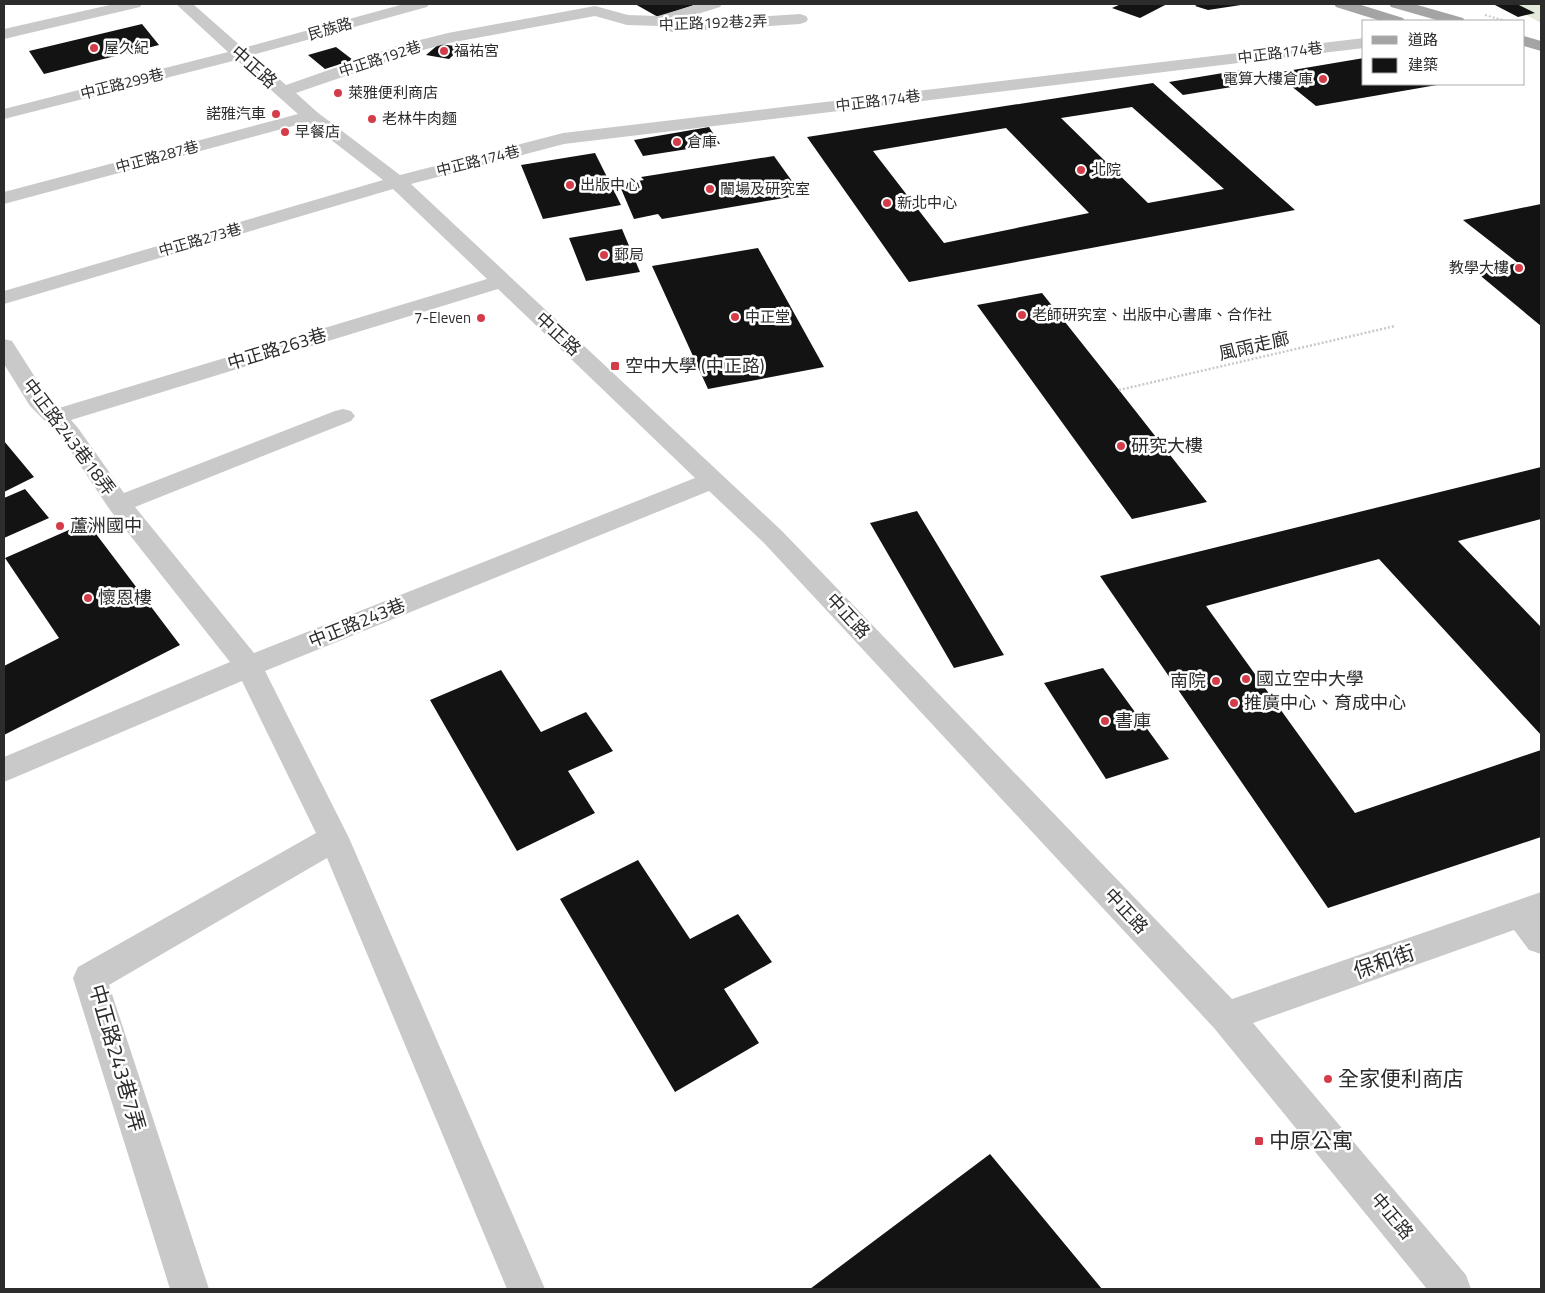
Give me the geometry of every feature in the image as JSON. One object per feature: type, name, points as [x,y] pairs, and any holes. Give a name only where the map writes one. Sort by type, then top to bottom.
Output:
[{"type":"main road","points":[[1342,4],[1394,20]]},
{"type":"main road","points":[[1396,4],[1453,20]]},
{"type":"main road","points":[[1525,41],[1541,46]]},
{"type":"street","points":[[4,34],[134,4]]},
{"type":"street","name":"中正路","points":[[184,4],[282,92],[397,182],[773,537],[1226,1017],[1452,1289]]},
{"type":"street","name":"民族路","points":[[240,54],[421,4]]},
{"type":"street","points":[[572,4],[594,11]]},
{"type":"street","name":"中正路192巷","points":[[282,92],[406,49],[448,38],[594,11],[626,20],[659,21],[714,4]]},
{"type":"street","name":"中正路192巷2弄","points":[[626,20],[662,28],[800,19]]},
{"type":"street","name":"中正路174巷","points":[[397,182],[563,139],[1362,43]]},
{"type":"street","name":"中正路299巷","points":[[4,114],[240,54]]},
{"type":"street","name":"中正路287巷","points":[[4,198],[311,116]]},
{"type":"street","name":"中正路273巷","points":[[4,298],[397,182]]},
{"type":"street","name":"中正路263巷","points":[[53,418],[502,281]]},
{"type":"street","name":"中正路243巷18弄","points":[[4,346],[38,400],[53,418],[70,433],[119,504],[249,666]]},
{"type":"street","points":[[119,504],[343,416]]},
{"type":"street","name":"中正路243巷","points":[[4,770],[249,666],[713,480]]},
{"type":"street","points":[[249,666],[334,838],[526,1289]]},
{"type":"street","name":"中正路243巷7弄","points":[[189,1289],[90,978],[334,838]]},
{"type":"street","points":[[1531,910],[1541,940]]},
{"type":"street","name":"保和街","points":[[1226,1017],[1531,910]]},
{"type":"path","name":"風雨走廊","points":[[1119,390],[1395,326]]},
{"type":"shaded area","points":[[1506,4],[1541,4],[1541,23]]},
{"type":"building","points":[[635,4],[697,4],[658,17]]},
{"type":"building","points":[[1121,4],[1167,4],[1140,18],[1112,8]]},
{"type":"building","points":[[1198,4],[1241,5],[1208,10],[1195,6]]},
{"type":"building","points":[[1493,4],[1517,4],[1535,13],[1518,17]]},
{"type":"building","name":"屋久紀","points":[[142,24],[159,45],[44,74],[29,51]]},
{"type":"building","name":"福祐宮","points":[[439,44],[462,47],[449,59],[426,55]]},
{"type":"building","points":[[336,47],[353,60],[325,69],[308,55]]},
{"type":"building","name":"電算大樓倉庫","points":[[1362,58],[1362,85],[1437,85],[1316,106],[1275,73]]},
{"type":"building","points":[[1241,70],[1256,83],[1183,95],[1169,82]]},
{"type":"building","name":"北院","points":[[1153,83],[1295,210],[909,282],[807,137]],"holes":[[[1132,107],[1224,189],[1148,203],[1061,118]],[[1006,128],[1089,213],[944,243],[873,151]]]},
{"type":"building","name":"倉庫","points":[[709,127],[720,144],[643,156],[634,140]]},
{"type":"building","name":"出版中心","points":[[595,153],[621,205],[543,219],[521,165]]},
{"type":"building","name":"闈場及研究室","points":[[774,156],[802,195],[662,219],[658,214],[634,219],[619,184],[644,180],[641,177]]},
{"type":"building","name":"教學大樓","points":[[1541,204],[1541,326],[1476,272],[1518,263],[1463,220]]},
{"type":"building","name":"郵局","points":[[622,229],[640,272],[586,281],[569,238]]},
{"type":"building","name":"中正堂","points":[[758,248],[824,367],[708,389],[652,266]]},
{"type":"building","name":"研究大樓","points":[[1042,293],[1207,502],[1132,519],[977,305]]},
{"type":"building","points":[[4,441],[34,477],[4,492]]},
{"type":"building","name":"南院","points":[[1541,467],[1541,519],[1458,541],[1541,627],[1541,735],[1379,559],[1206,606],[1355,813],[1541,750],[1541,837],[1328,908],[1100,576]]},
{"type":"building","points":[[25,489],[49,518],[4,538],[4,498]]},
{"type":"building","points":[[917,511],[1004,655],[954,668],[870,523]]},
{"type":"building","name":"懷恩樓","points":[[87,522],[180,645],[4,735],[4,666],[59,638],[5,558]]},
{"type":"building","name":"書庫","points":[[1103,668],[1169,759],[1106,779],[1044,683]]},
{"type":"building","points":[[501,670],[541,732],[586,712],[613,751],[568,771],[595,813],[517,851],[430,700]]},
{"type":"building","points":[[638,860],[690,939],[738,914],[772,962],[724,989],[759,1043],[675,1092],[560,899]]},
{"type":"building","points":[[990,1154],[1102,1289],[810,1289]]},
{"type":"place","name":"屋久紀","points":[[94,48]]},
{"type":"place","name":"福祐宮","points":[[444,51]]},
{"type":"place","name":"電算大樓倉庫","points":[[1323,79]]},
{"type":"place","name":"萊雅便利商店","points":[[338,93]]},
{"type":"place","name":"諾雅汽車","points":[[276,114]]},
{"type":"place","name":"老林牛肉麵","points":[[372,119]]},
{"type":"place","name":"早餐店","points":[[285,132]]},
{"type":"place","name":"倉庫","points":[[677,142]]},
{"type":"place","name":"北院","points":[[1081,170]]},
{"type":"place","name":"出版中心","points":[[570,185]]},
{"type":"place","name":"闈場及研究室","points":[[710,189]]},
{"type":"place","name":"新北中心","points":[[887,203]]},
{"type":"place","name":"郵局","points":[[604,255]]},
{"type":"place","name":"教學大樓","points":[[1519,268]]},
{"type":"place","name":"老師研究室、出版中心書庫、合作社","points":[[1022,315]]},
{"type":"place","name":"中正堂","points":[[735,317]]},
{"type":"place","name":"7-Eleven","points":[[481,318]]},
{"type":"place","name":"空中大學 (中正路)","points":[[615,366]]},
{"type":"place","name":"研究大樓","points":[[1121,446]]},
{"type":"place","name":"蘆洲國中","points":[[60,526]]},
{"type":"place","name":"懷恩樓","points":[[88,598]]},
{"type":"place","name":"國立空中大學","points":[[1246,679]]},
{"type":"place","name":"南院","points":[[1216,681]]},
{"type":"place","name":"推廣中心、育成中心","points":[[1234,703]]},
{"type":"place","name":"書庫","points":[[1105,721]]},
{"type":"place","name":"全家便利商店","points":[[1328,1079]]},
{"type":"place","name":"中原公寓","points":[[1259,1141]]}]
